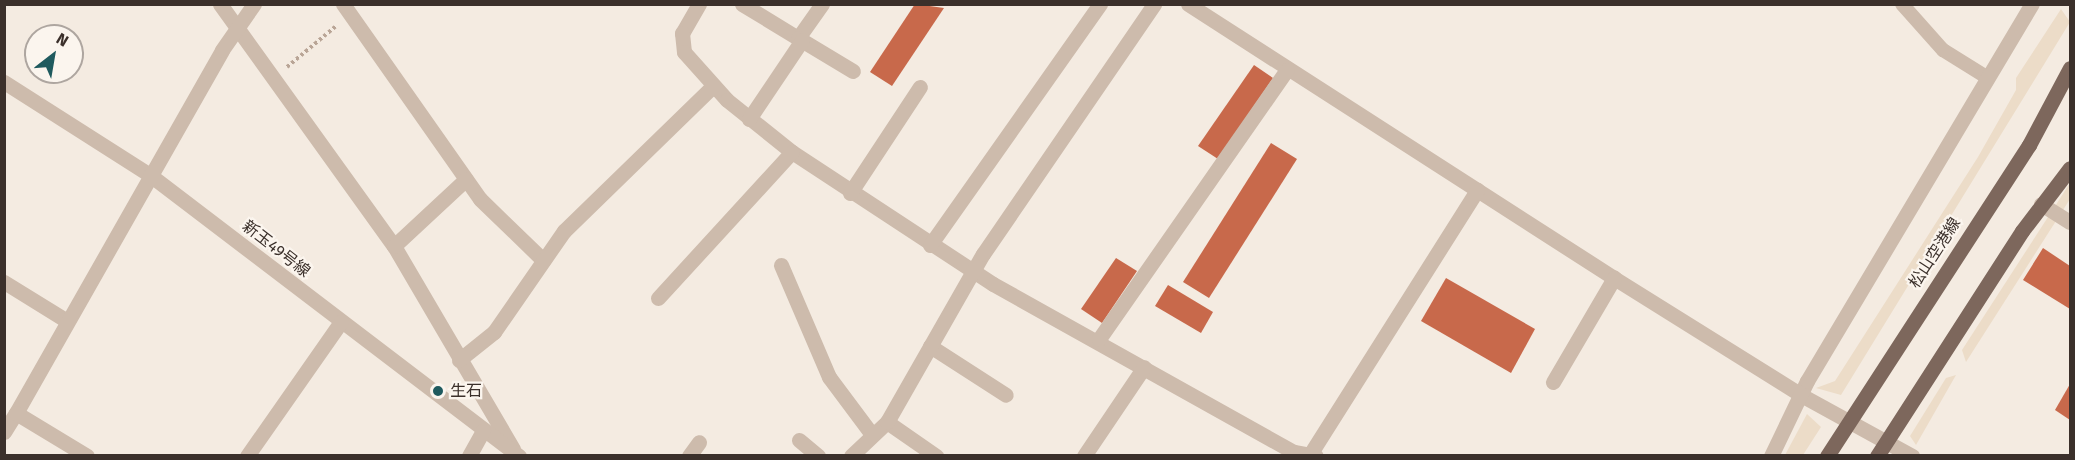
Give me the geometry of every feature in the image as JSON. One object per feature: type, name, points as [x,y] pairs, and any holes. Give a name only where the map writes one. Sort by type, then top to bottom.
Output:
[{"type":"main road","name":"松山空港線","points":[[1827,456],[2030,145],[2070,68]]},
{"type":"main road","points":[[1877,456],[2041,204],[2070,168]]},
{"type":"street","points":[[220,4],[240,25],[394,246],[459,360],[518,455]]},
{"type":"street","points":[[4,432],[150,175],[254,4]]},
{"type":"street","points":[[699,4],[681,42],[713,86],[749,119],[792,152],[850,193],[973,271],[1099,339],[1294,452],[1316,456]]},
{"type":"street","points":[[742,4],[853,71]]},
{"type":"street","points":[[749,119],[822,4]]},
{"type":"street","points":[[930,245],[1100,4]]},
{"type":"street","points":[[851,456],[870,432],[887,422],[973,271],[1154,4]]},
{"type":"street","points":[[1188,4],[1287,70],[1801,395],[1850,419],[1912,456]]},
{"type":"street","points":[[1771,456],[1801,395],[2032,4]]},
{"type":"street","points":[[347,9],[457,159],[466,179],[543,260]]},
{"type":"street","points":[[1099,339],[1287,70]]},
{"type":"street","name":"新玉49号線","points":[[4,82],[150,175],[483,431],[518,455]]},
{"type":"street","points":[[459,360],[494,332],[543,260],[577,216],[713,86]]},
{"type":"street","points":[[850,193],[920,87]]},
{"type":"street","points":[[658,298],[792,152]]},
{"type":"street","points":[[394,246],[466,179]]},
{"type":"street","points":[[1309,455],[1477,190]]},
{"type":"street","points":[[2041,204],[2070,222]]},
{"type":"street","points":[[781,265],[829,377],[870,432]]},
{"type":"street","points":[[1553,382],[1614,278]]},
{"type":"street","points":[[4,282],[68,321]]},
{"type":"street","points":[[247,456],[341,321]]},
{"type":"street","points":[[930,346],[1006,394]]},
{"type":"street","points":[[1084,456],[1144,367]]},
{"type":"street","points":[[16,413],[87,456]]},
{"type":"street","points":[[887,422],[936,456]]},
{"type":"street","points":[[469,456],[483,431]]},
{"type":"street","points":[[799,440],[818,456]]},
{"type":"street","points":[[689,456],[699,442]]},
{"type":"lane","points":[[1902,4],[1943,51],[1988,78]]},
{"type":"path","points":[[276,77],[347,9]]},
{"type":"shaded area","points":[[2061,9],[2070,22],[1841,395],[1816,388],[1835,381],[1978,157],[2016,90],[2016,78]]},
{"type":"shaded area","points":[[2070,183],[2070,199],[1966,362],[1962,350]]},
{"type":"shaded area","points":[[1956,375],[1916,445],[1910,436],[1946,378]]},
{"type":"shaded area","points":[[1807,414],[1821,427],[1803,455],[1785,455]]},
{"type":"building","points":[[915,4],[944,8],[892,86],[870,72]]},
{"type":"building","points":[[1254,65],[1273,78],[1218,159],[1198,146]]},
{"type":"building","points":[[1271,143],[1297,159],[1209,298],[1183,282]]},
{"type":"building","points":[[2043,248],[2070,266],[2070,309],[2023,280]]},
{"type":"building","points":[[1116,258],[1137,271],[1102,323],[1081,309]]},
{"type":"building","points":[[1446,278],[1535,329],[1511,373],[1421,321]]},
{"type":"building","points":[[1168,285],[1213,312],[1201,333],[1155,306]]},
{"type":"building","points":[[2070,384],[2070,420],[2055,410]]},
{"type":"place","name":"生石","points":[[438,391]]}]
